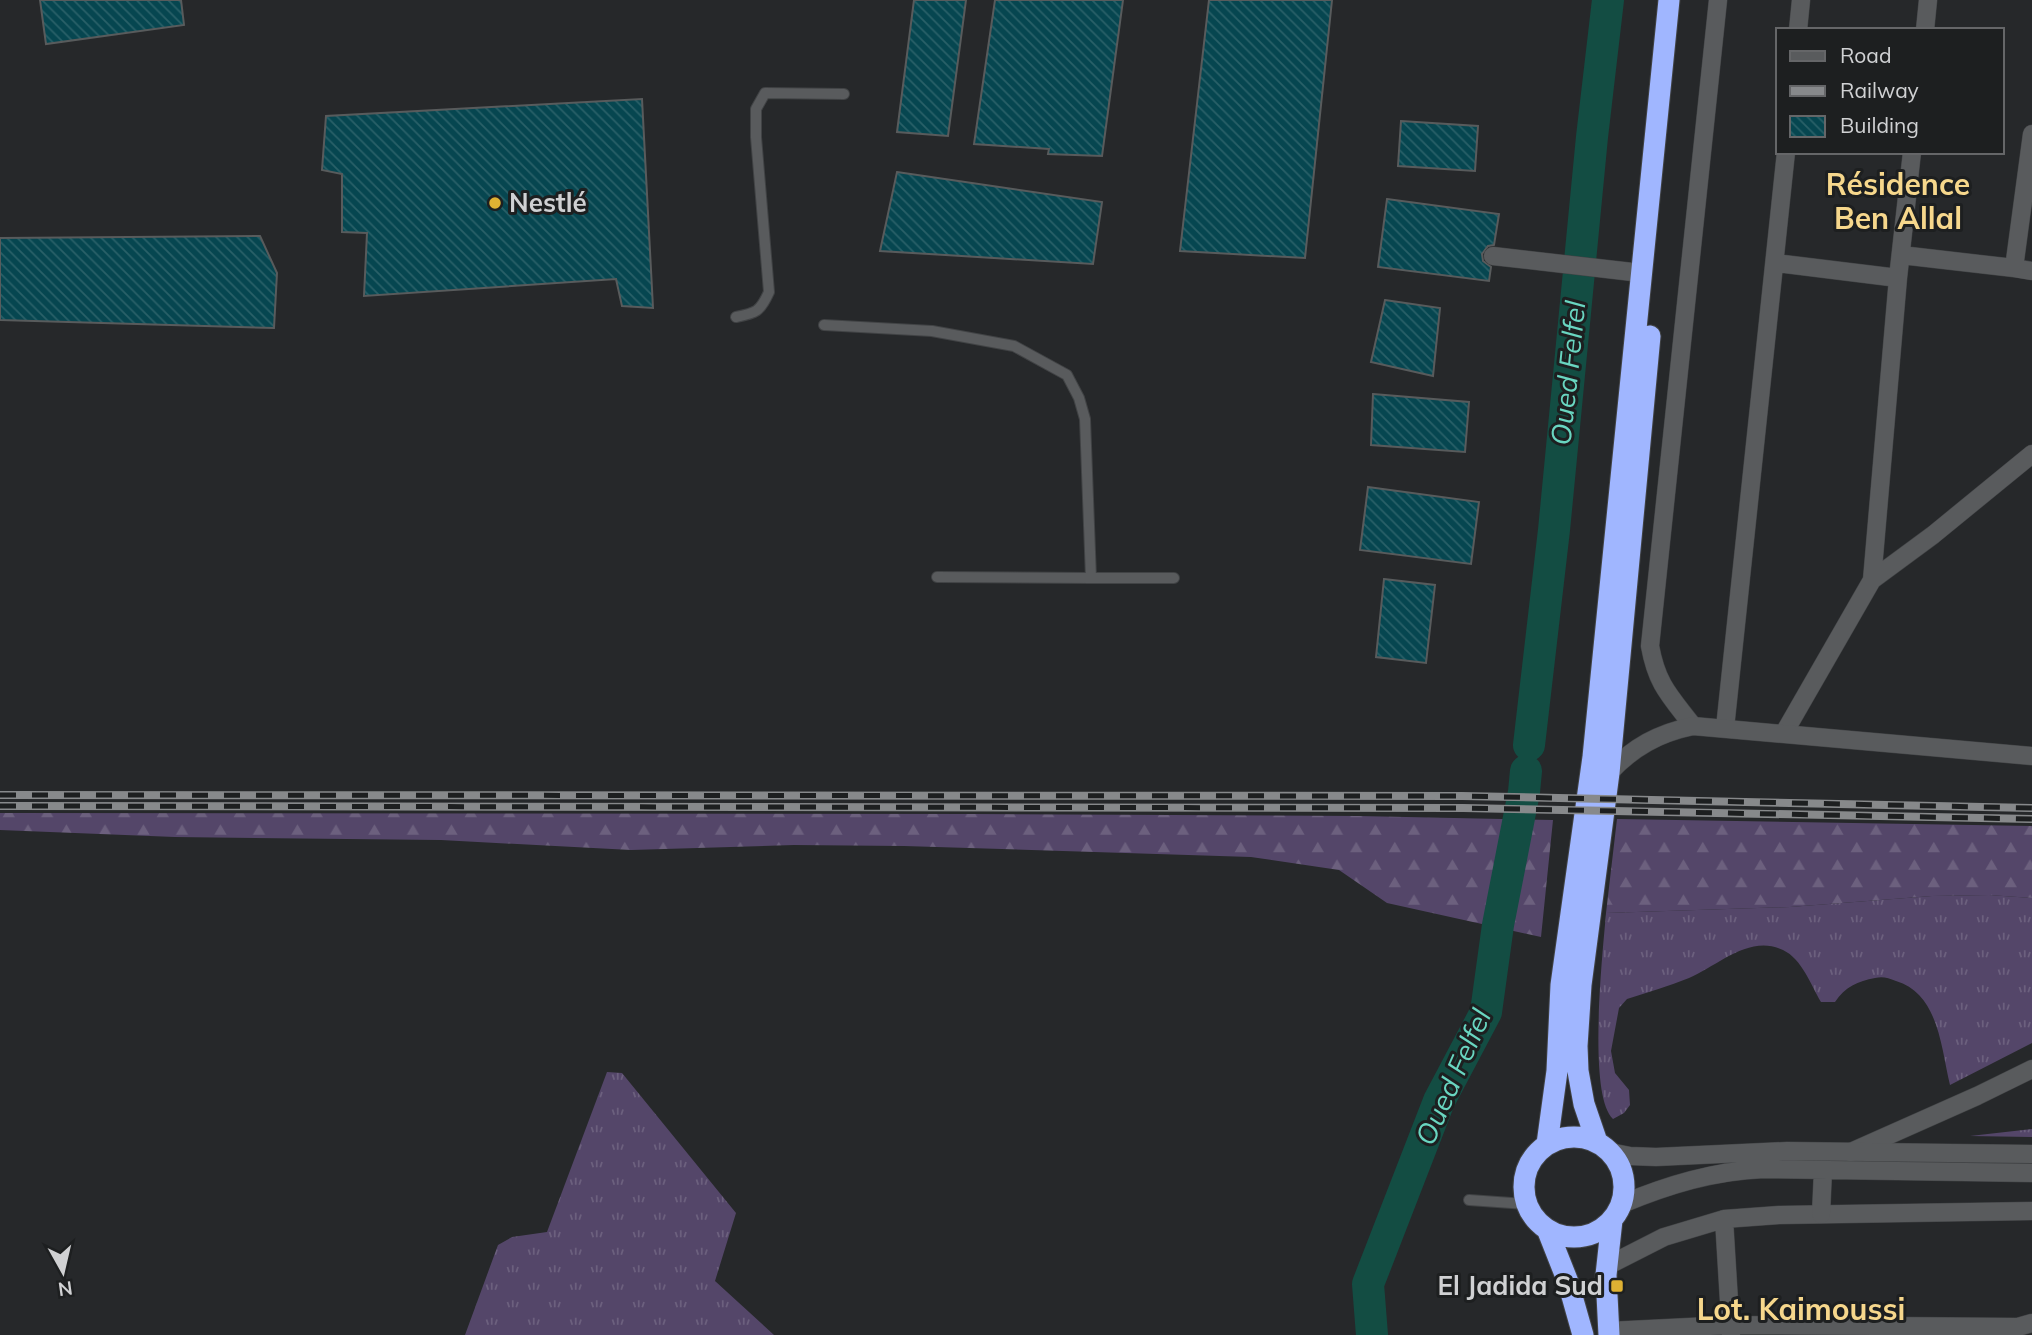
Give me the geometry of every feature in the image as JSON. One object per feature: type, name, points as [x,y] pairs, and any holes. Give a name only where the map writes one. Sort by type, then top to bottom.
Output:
[{"type":"highway","points":[[1547,1144],[1557,1072],[1561,985],[1592,757],[1669,0]]},
{"type":"highway","points":[[1603,1147],[1582,1095],[1577,1046],[1581,985],[1609,773],[1680,0]]},
{"type":"highway","points":[[1609,1333],[1607,1266],[1624,1181],[1617,1161],[1603,1147],[1587,1139],[1567,1137],[1547,1144],[1526,1170],[1526,1204],[1531,1214],[1547,1229],[1566,1237],[1586,1236],[1605,1227],[1617,1212]]},
{"type":"highway","points":[[1547,1229],[1569,1282],[1583,1335]]},
{"type":"street","points":[[1693,726],[1663,687],[1654,667],[1650,646],[1718,0]]},
{"type":"street","points":[[1798,28],[1801,0]]},
{"type":"street","points":[[1925,28],[1928,0]]},
{"type":"street","points":[[1901,255],[2023,270],[2032,134]]},
{"type":"street","points":[[1725,728],[1786,154]]},
{"type":"street","points":[[1872,580],[1898,278],[1912,154]]},
{"type":"street","points":[[1493,256],[1641,274]]},
{"type":"street","points":[[1776,263],[1898,278]]},
{"type":"street","points":[[1784,733],[1872,580],[1933,535],[2032,454]]},
{"type":"street","points":[[1609,773],[1647,742],[1674,730],[1693,726],[2032,756]]},
{"type":"street","points":[[1851,1152],[2032,1069]]},
{"type":"street","points":[[1603,1147],[1630,1156],[1656,1157],[1787,1151],[2032,1154]]},
{"type":"street","points":[[1617,1212],[1661,1188],[1712,1174],[1764,1169],[2032,1173]]},
{"type":"street","points":[[1821,1214],[1823,1170]]},
{"type":"street","points":[[1607,1266],[1664,1237],[1724,1219],[1753,1215],[2032,1211]]},
{"type":"street","points":[[1724,1219],[1730,1330]]},
{"type":"street","points":[[1609,1333],[2018,1326],[2032,1323]]},
{"type":"lane","points":[[736,317],[753,314],[762,307],[769,292],[755,137],[756,109],[765,93],[844,94]]},
{"type":"lane","points":[[824,326],[932,331],[1014,346],[1067,375],[1079,398],[1084,419],[1091,578]]},
{"type":"lane","points":[[937,576],[1174,578]]},
{"type":"lane","points":[[1469,1200],[1526,1204]]},
{"type":"green space","points":[[0,813],[971,814],[1553,820],[1541,937],[1387,903],[1339,870],[1251,857],[904,846],[794,845],[631,850],[441,840],[175,837],[0,830]]},
{"type":"green space","points":[[1617,819],[2032,826],[2032,898],[1989,895],[1932,896],[1790,907],[1606,913]]},
{"type":"green space","points":[[1989,895],[2032,898],[2032,1043],[1950,1085],[1936,1024],[1930,1010],[1910,988],[1878,977],[1852,986],[1835,1002],[1821,1002],[1805,973],[1790,954],[1770,946],[1758,946],[1734,954],[1689,978],[1627,999],[1619,1008],[1611,1051],[1615,1073],[1629,1090],[1630,1105],[1624,1113],[1613,1119],[1605,1105],[1601,1082],[1599,1021],[1606,913],[1790,907],[1932,896]]},
{"type":"green space","points":[[607,1072],[622,1073],[736,1213],[715,1281],[774,1335],[465,1335],[498,1245],[512,1237],[547,1232]]},
{"type":"green space","points":[[2032,1129],[2032,1137],[1970,1136]]},
{"type":"building","points":[[40,0],[181,0],[184,25],[46,44]]},
{"type":"building","points":[[914,0],[966,0],[948,136],[897,132]]},
{"type":"building","points":[[995,0],[1123,0],[1102,156],[1048,154],[1049,149],[974,144]]},
{"type":"building","points":[[1209,0],[1332,0],[1305,258],[1180,251]]},
{"type":"building","name":"Nestlé","points":[[642,99],[653,308],[622,306],[616,279],[364,296],[367,233],[342,232],[342,174],[322,170],[326,116]]},
{"type":"building","points":[[1401,121],[1478,126],[1475,171],[1398,166]]},
{"type":"building","points":[[897,172],[1102,202],[1093,264],[880,251]]},
{"type":"building","points":[[1387,199],[1499,214],[1494,245],[1488,246],[1482,254],[1483,261],[1491,267],[1489,281],[1378,267]]},
{"type":"building","points":[[260,236],[277,273],[274,328],[0,320],[0,238]]},
{"type":"building","points":[[1385,300],[1440,308],[1433,376],[1371,362]]},
{"type":"building","points":[[1373,394],[1469,402],[1465,452],[1371,445]]},
{"type":"building","points":[[1368,487],[1479,502],[1471,564],[1360,550]]},
{"type":"building","points":[[1384,579],[1435,585],[1426,663],[1376,657]]},
{"type":"waterway","name":"Oued Felfel","points":[[1529,745],[1554,530],[1608,0]]},
{"type":"waterway","name":"Oued Felfel","points":[[1372,1335],[1368,1284],[1439,1101],[1486,1012],[1498,925],[1526,771]]},
{"type":"railway","points":[[0,795],[1462,796],[2032,808]]},
{"type":"railway","points":[[0,806],[1463,808],[2032,819]]},
{"type":"place","name":"Nestlé","points":[[495,203]]},
{"type":"place","name":"El Jadida Sud","points":[[1617,1286]]},
{"type":"district","name":"Résidence Ben Allal","points":[[1898,202]]},
{"type":"district","name":"Lot. Kaimoussi","points":[[1801,1310]]}]
